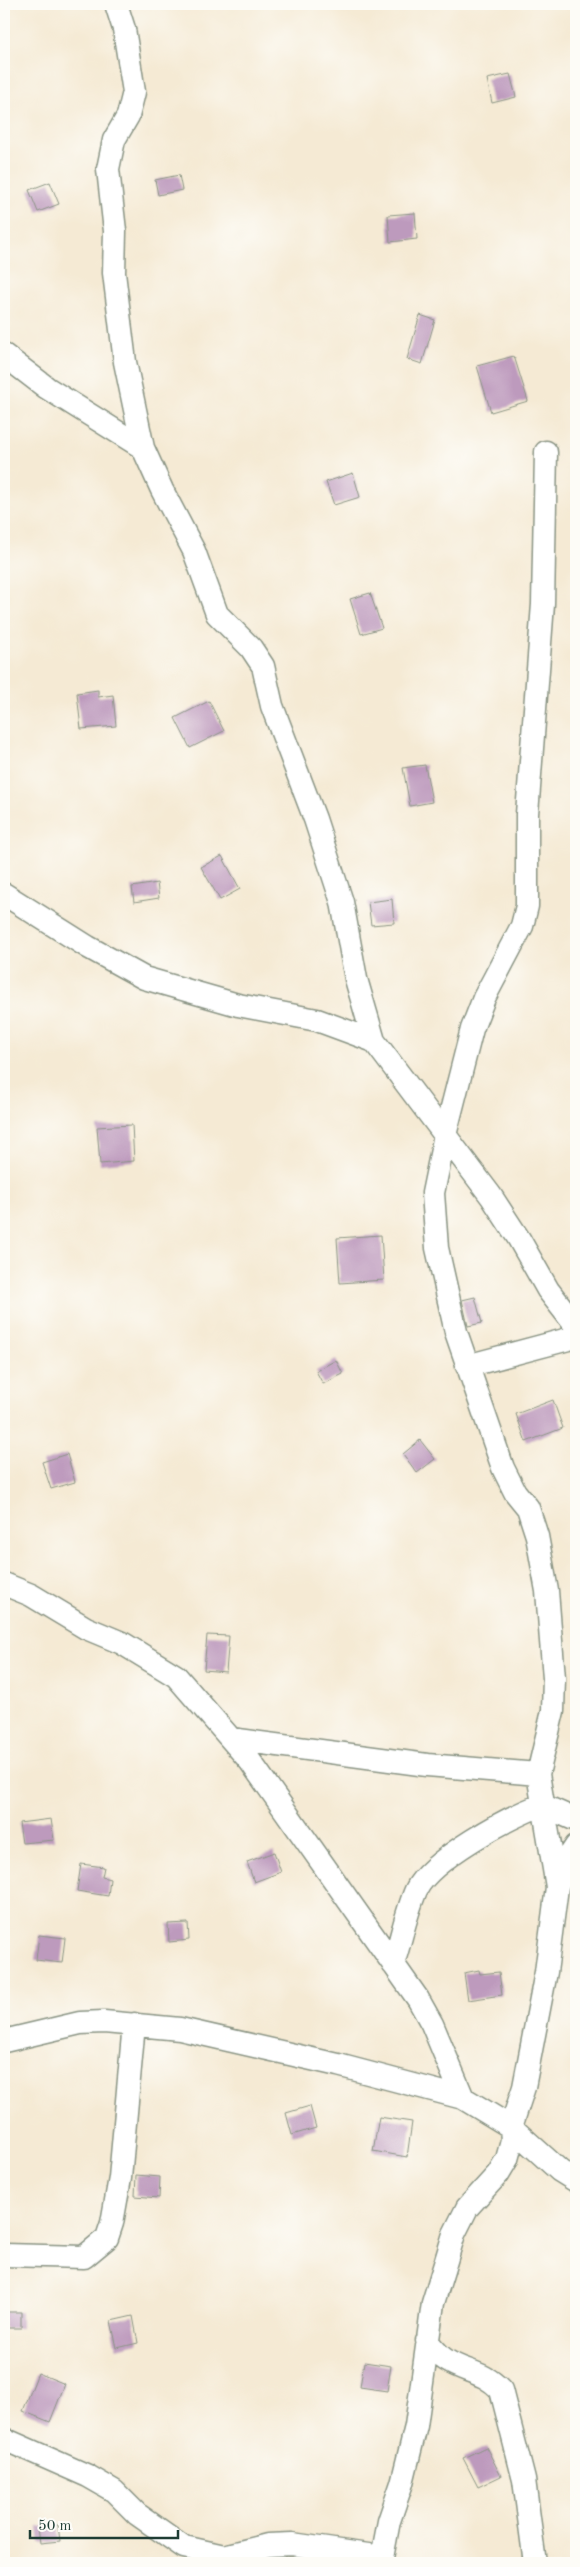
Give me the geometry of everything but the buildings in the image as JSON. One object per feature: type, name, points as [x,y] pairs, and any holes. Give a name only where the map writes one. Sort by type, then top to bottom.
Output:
[{"type":"street","points":[[116,4],[124,28],[134,92],[128,116],[114,140],[108,169],[115,231],[114,273],[125,362],[143,448],[162,490],[194,551],[217,614],[252,648],[263,666],[272,706],[315,819],[342,902],[356,979],[374,1040],[491,1196],[519,1239],[548,1290],[576,1326]]},
{"type":"street","points":[[4,355],[47,388],[143,448]]},
{"type":"street","points":[[4,2439],[114,2491],[137,2514],[184,2547],[224,2556],[268,2545],[292,2544],[381,2560],[416,2426],[424,2385],[427,2341],[433,2303],[454,2234],[467,2208],[498,2174],[507,2158],[512,2141],[511,2127],[524,2087],[533,2049],[546,1972],[556,1887],[538,1774],[553,1711],[554,1678],[547,1591],[537,1536],[528,1508],[516,1492],[503,1468],[456,1332],[437,1248],[433,1193],[445,1134],[472,1029],[484,998],[522,926],[527,906],[527,814],[543,604],[546,452]]},
{"type":"street","points":[[4,894],[144,978],[238,1005],[317,1020],[374,1040]]},
{"type":"street","points":[[467,1366],[576,1337]]},
{"type":"street","points":[[4,1584],[31,1595],[86,1628],[122,1642],[176,1676],[250,1761],[393,1964],[432,2024],[463,2098]]},
{"type":"street","points":[[231,1739],[428,1765],[538,1774]]},
{"type":"street","points":[[393,1964],[416,1890],[426,1875],[467,1844],[527,1810],[542,1805],[576,1820]]},
{"type":"street","points":[[556,1887],[576,1846]]},
{"type":"street","points":[[4,2041],[80,2023],[134,2024],[180,2029],[338,2065],[463,2098],[511,2127],[560,2170],[576,2181]]},
{"type":"street","points":[[4,2255],[84,2257],[107,2238],[112,2223],[120,2178],[134,2024]]},
{"type":"street","points":[[427,2341],[448,2361],[474,2370],[493,2382],[501,2390],[524,2480],[535,2563]]}]
